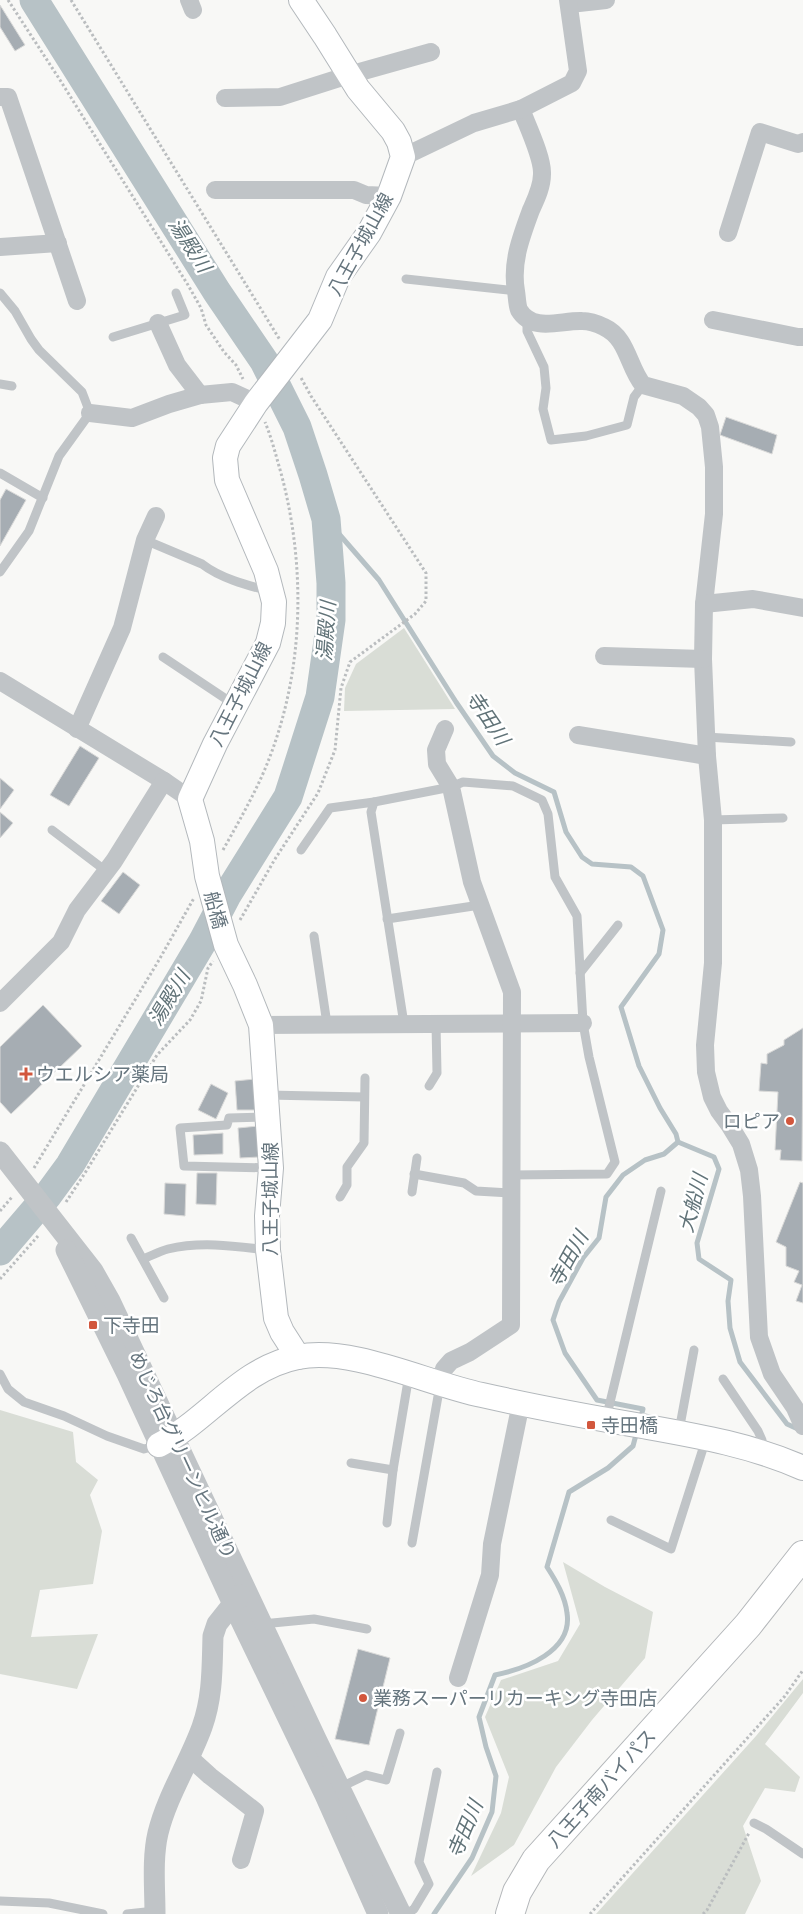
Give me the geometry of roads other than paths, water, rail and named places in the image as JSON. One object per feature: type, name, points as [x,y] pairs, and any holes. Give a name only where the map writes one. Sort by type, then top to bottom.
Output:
[{"type":"highway","name":"八王子南バイパス","points":[[510,1914],[517,1892],[536,1860],[748,1625],[803,1555]]},
{"type":"main road","points":[[301,0],[358,89],[393,131],[399,142],[402,157]]},
{"type":"main road","name":"八王子城山線","points":[[190,800],[214,744],[268,643],[273,623],[274,602],[266,571],[227,480],[225,458],[228,446],[256,403],[320,320],[338,277],[369,233],[389,196],[402,157]]},
{"type":"main road","name":"船橋","points":[[190,800],[202,841],[207,876],[226,945]]},
{"type":"main road","name":"八王子城山線","points":[[226,945],[246,984],[261,1025],[271,1168],[267,1216],[268,1250],[276,1318],[282,1332],[298,1357]]},
{"type":"main road","points":[[167,1441],[255,1374],[298,1357],[317,1355],[355,1359],[481,1395],[621,1419],[706,1437],[802,1464]]},
{"type":"street","points":[[402,157],[474,123],[521,109],[572,83],[578,71],[569,2],[606,0]]},
{"type":"street","points":[[225,98],[280,97],[431,52]]},
{"type":"street","points":[[0,98],[8,97],[77,301]]},
{"type":"street","points":[[521,109],[540,161],[542,173],[539,191],[516,253],[518,308],[528,319],[542,324],[584,321],[604,327],[623,343],[631,366],[643,385],[683,396],[699,407],[706,415],[710,427],[714,467],[714,514],[704,604],[703,659],[707,756],[713,820],[713,963],[705,1045],[706,1072],[716,1104],[741,1144],[749,1170],[759,1337],[772,1374],[795,1408],[803,1425]]},
{"type":"street","points":[[728,234],[760,132],[798,144],[803,142]]},
{"type":"street","points":[[215,190],[354,190],[366,194],[389,196]]},
{"type":"street","points":[[0,247],[58,243]]},
{"type":"street","points":[[714,320],[803,337]]},
{"type":"street","points":[[158,323],[177,365],[200,395]]},
{"type":"street","points":[[90,413],[132,418],[168,404],[200,395],[232,392],[256,403]]},
{"type":"street","points":[[77,729],[122,628],[145,540],[156,516]]},
{"type":"street","points":[[704,604],[753,599],[803,608]]},
{"type":"street","points":[[604,656],[703,659]]},
{"type":"street","points":[[0,681],[190,800]]},
{"type":"street","points":[[440,1384],[444,1371],[451,1361],[470,1352],[512,1325],[510,1175],[512,992],[472,882],[451,786],[437,764],[436,750],[445,729]]},
{"type":"street","points":[[578,735],[707,756]]},
{"type":"street","points":[[0,1003],[61,942],[76,910],[106,871],[164,782]]},
{"type":"street","points":[[261,1025],[583,1023]]},
{"type":"street","name":"めじろ台グリーンヒル通り","points":[[0,1152],[93,1271],[110,1301],[167,1441],[332,1792],[401,1914]]},
{"type":"street","points":[[458,1678],[490,1575],[492,1544],[522,1403]]},
{"type":"street","points":[[155,1912],[158,1834],[202,1725],[211,1692],[215,1627],[239,1596]]},
{"type":"street","name":"めじろ台グリーンヒル通り","points":[[239,1596],[262,1624],[332,1792],[378,1914]]},
{"type":"street","points":[[189,1757],[255,1811],[241,1860]]},
{"type":"lane","points":[[406,279],[516,291]]},
{"type":"lane","points":[[113,337],[185,315],[176,292]]},
{"type":"lane","points":[[0,293],[16,311],[31,340],[39,350],[82,392],[90,413],[59,456],[29,531],[0,572]]},
{"type":"lane","points":[[528,319],[527,331],[544,367],[546,388],[543,409],[551,440],[586,436],[627,425],[634,397],[643,385]]},
{"type":"lane","points":[[0,384],[12,386]]},
{"type":"lane","points":[[0,473],[43,498]]},
{"type":"lane","points":[[145,540],[249,586],[272,592]]},
{"type":"lane","points":[[163,657],[235,705]]},
{"type":"lane","points":[[706,737],[791,742]]},
{"type":"lane","points":[[301,850],[330,808],[374,802],[463,782],[513,786],[542,800],[548,814],[555,877],[577,916],[583,1023],[589,1057],[615,1162],[608,1174],[510,1175]]},
{"type":"lane","points":[[374,802],[372,812],[404,1024]]},
{"type":"lane","points":[[713,820],[783,818]]},
{"type":"lane","points":[[52,830],[106,871]]},
{"type":"lane","points":[[387,919],[480,905]]},
{"type":"lane","points":[[580,973],[618,925]]},
{"type":"lane","points":[[314,936],[327,1024]]},
{"type":"lane","points":[[429,1086],[436,1073],[436,1024]]},
{"type":"lane","points":[[340,1197],[347,1184],[347,1167],[364,1143],[365,1078]]},
{"type":"lane","points":[[271,1168],[184,1166],[180,1128],[227,1125],[228,1118],[267,1106],[364,1097]]},
{"type":"lane","points":[[412,1192],[417,1158]]},
{"type":"lane","points":[[414,1174],[464,1183],[476,1191],[510,1192]]},
{"type":"lane","points":[[621,1419],[613,1390],[661,1191]]},
{"type":"lane","points":[[131,1238],[164,1298]]},
{"type":"lane","points":[[143,1259],[168,1249],[215,1244],[268,1250]]},
{"type":"lane","points":[[679,1432],[694,1350]]},
{"type":"lane","points":[[0,1374],[8,1389],[24,1402],[64,1416],[108,1436],[144,1449],[167,1441]]},
{"type":"lane","points":[[387,1523],[393,1470],[409,1375]]},
{"type":"lane","points":[[723,1379],[758,1430],[762,1440],[762,1452]]},
{"type":"lane","points":[[412,1542],[440,1384]]},
{"type":"lane","points":[[611,1520],[671,1549],[706,1437]]},
{"type":"lane","points":[[351,1463],[393,1470]]},
{"type":"lane","points":[[262,1624],[314,1619],[367,1629]]},
{"type":"lane","points":[[332,1792],[366,1775],[386,1780],[400,1733]]},
{"type":"lane","points":[[407,1914],[414,1909],[429,1884],[419,1862],[437,1772]]},
{"type":"lane","points":[[754,1824],[766,1829],[803,1854]]},
{"type":"lane","points":[[0,1901],[49,1903],[103,1914]]},
{"type":"lane","points":[[127,1914],[155,1912]]},
{"type":"waterway","name":"湯殿川","points":[[0,1251],[48,1195],[70,1165],[203,941],[227,895],[288,797],[320,697],[331,620],[331,583],[326,519],[297,427],[264,361],[217,292],[34,0]]},
{"type":"waterway","name":"寺田川","points":[[326,519],[379,580],[456,702],[493,756],[515,773],[554,792],[566,832],[582,857],[592,864],[631,867],[643,876],[663,930],[659,954],[621,1007],[639,1066],[660,1108],[676,1134],[678,1142],[664,1154],[645,1160],[623,1175],[606,1197],[599,1238],[583,1258],[559,1302],[553,1320],[565,1353],[597,1400],[643,1409],[640,1420]]},
{"type":"waterway","name":"大船川","points":[[678,1142],[714,1157],[719,1169],[697,1243],[699,1259],[731,1280],[728,1301],[730,1328],[740,1362],[787,1424],[800,1430]]},
{"type":"waterway","name":"寺田川","points":[[434,1914],[472,1858],[492,1812],[496,1776],[486,1747],[479,1717],[495,1675],[533,1663],[544,1656],[555,1648],[567,1626],[567,1613],[562,1595],[547,1567],[569,1492],[608,1468],[633,1446],[637,1431]]},
{"type":"place","name":"ウエルシア薬局","points":[[26,1074]]},
{"type":"place","name":"ロピア","points":[[790,1121]]},
{"type":"place","name":"下寺田","points":[[93,1325]]},
{"type":"place","name":"寺田橋","points":[[591,1425]]},
{"type":"place","name":"業務スーパーリカーキング寺田店","points":[[363,1698]]}]
